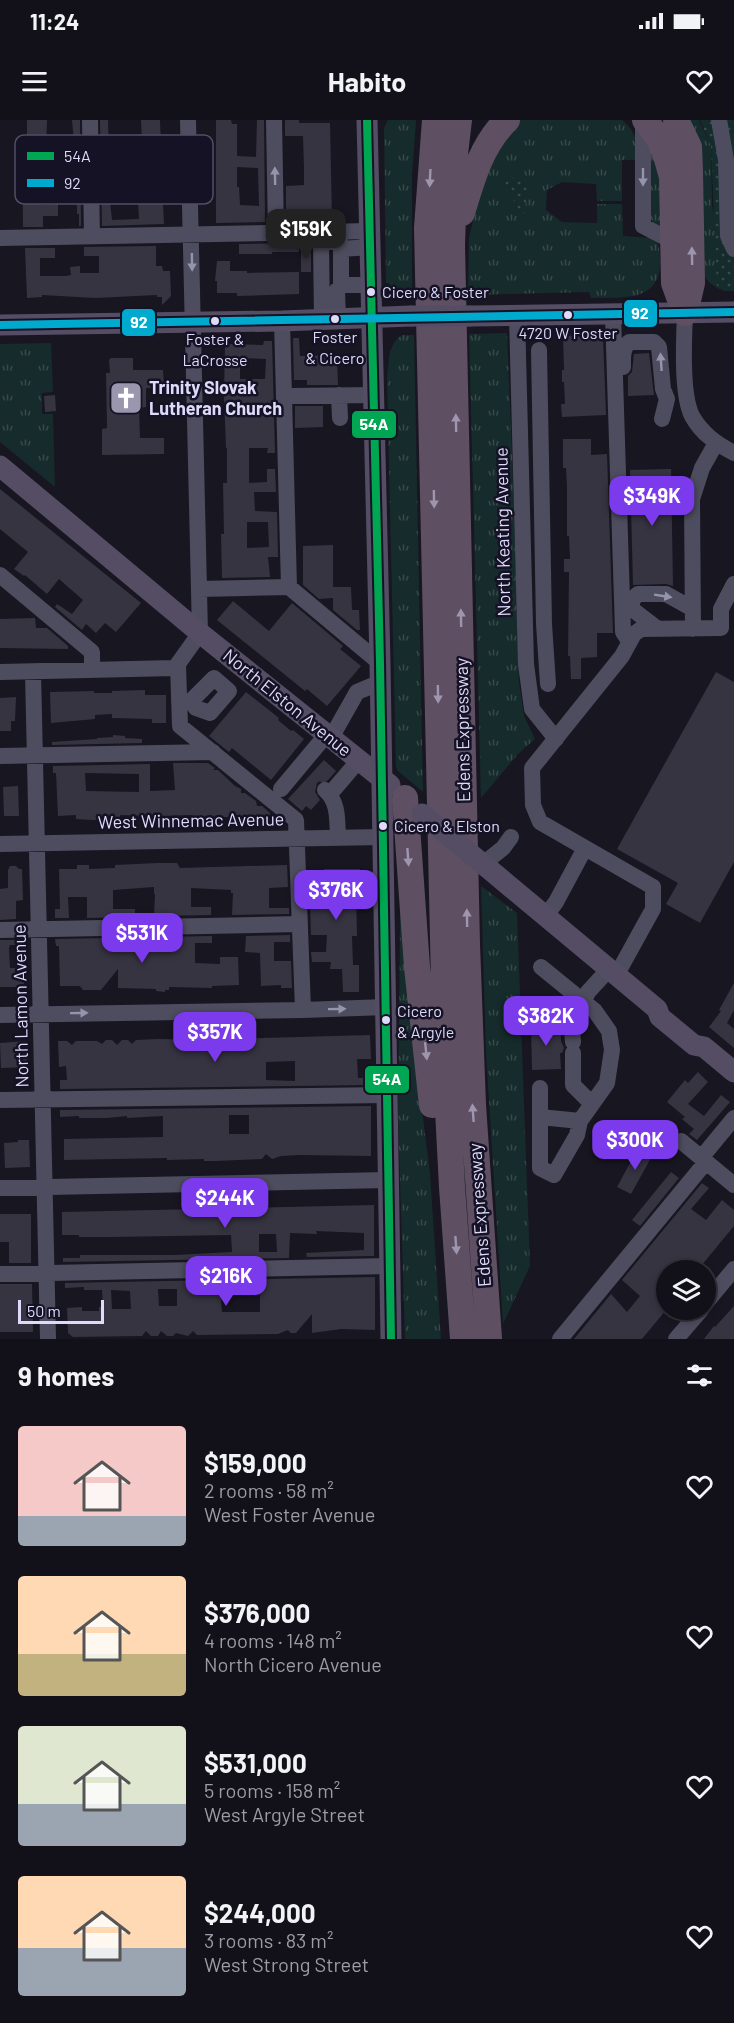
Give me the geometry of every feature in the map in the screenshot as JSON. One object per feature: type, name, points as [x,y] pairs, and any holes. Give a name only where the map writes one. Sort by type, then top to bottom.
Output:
[{"type":"highway","name":"Edens Expressway","points":[[435,120],[428,228],[446,1071],[463,1339]]},
{"type":"highway","name":"Edens Expressway","points":[[459,120],[455,154],[452,245],[468,955],[473,1105],[489,1339]]},
{"type":"highway","points":[[452,245],[483,154],[496,131],[507,120]]},
{"type":"highway","points":[[644,120],[659,139],[668,159],[672,177],[674,283],[685,313]]},
{"type":"highway","points":[[676,120],[689,147],[692,283],[685,313]]},
{"type":"highway","points":[[413,806],[417,968],[435,1127],[452,1187]]},
{"type":"main road","points":[[367,120],[381,672],[391,1339]]},
{"type":"main road","points":[[0,325],[734,312]]},
{"type":"main road","name":"North Elston Avenue","points":[[0,466],[200,633],[383,779],[657,1009],[660,1017],[668,1024],[694,1045],[704,1047],[734,1071]]},
{"type":"street","points":[[90,120],[90,135]]},
{"type":"street","points":[[188,120],[188,135]]},
{"type":"street","points":[[274,120],[276,233]]},
{"type":"street","points":[[719,120],[726,160],[728,236],[734,249]]},
{"type":"street","points":[[91,204],[92,236]]},
{"type":"street","points":[[0,672],[175,668],[200,633],[190,204]]},
{"type":"street","points":[[0,238],[276,233],[371,239]]},
{"type":"street","points":[[330,319],[332,270],[371,239]]},
{"type":"street","points":[[332,270],[372,285]]},
{"type":"street","points":[[685,313],[685,382],[692,416],[708,437],[734,453]]},
{"type":"street","points":[[613,314],[623,632],[629,641]]},
{"type":"street","name":"North Keating Avenue","points":[[517,316],[526,664],[532,709],[556,739]]},
{"type":"street","points":[[282,321],[288,587]]},
{"type":"street","points":[[629,419],[626,413],[623,352],[629,342],[654,342],[659,347],[663,389],[667,399],[662,419]]},
{"type":"street","points":[[539,350],[544,624],[548,684]]},
{"type":"street","points":[[339,395],[340,418]]},
{"type":"street","points":[[291,396],[375,395]]},
{"type":"street","points":[[520,443],[540,442]]},
{"type":"street","points":[[693,629],[692,499],[702,468],[716,443]]},
{"type":"street","points":[[3,580],[92,652],[92,670]]},
{"type":"street","points":[[592,1104],[573,1085],[572,1030],[588,992],[613,972],[653,909],[652,887],[540,822],[533,805],[532,768],[622,656],[629,641],[640,629],[721,628],[721,609],[734,584]]},
{"type":"street","points":[[199,589],[288,587],[381,672],[357,692],[311,764],[281,789]]},
{"type":"street","points":[[658,629],[632,609],[632,600],[638,594],[666,594],[693,609]]},
{"type":"street","points":[[524,624],[544,624]]},
{"type":"street","points":[[178,665],[185,701],[180,726],[296,820],[303,1010]]},
{"type":"street","name":"North Lamon Avenue","points":[[33,672],[48,1339]]},
{"type":"street","points":[[0,756],[213,752]]},
{"type":"street","points":[[338,837],[335,784],[359,760]]},
{"type":"street","name":"West Winnemac Avenue","points":[[0,844],[384,837]]},
{"type":"street","points":[[483,864],[503,848],[511,837]]},
{"type":"street","points":[[545,917],[556,902],[585,848]]},
{"type":"street","points":[[0,930],[300,924]]},
{"type":"street","points":[[540,1088],[540,1168],[554,1175],[577,1135],[580,1121],[607,1083],[612,1050],[609,1031],[595,1011],[541,967]]},
{"type":"street","points":[[0,1015],[386,1007]]},
{"type":"street","points":[[0,1100],[387,1095]]},
{"type":"street","points":[[540,1117],[580,1121]]},
{"type":"street","points":[[560,1339],[734,1118]]},
{"type":"street","points":[[681,1141],[734,1185]]},
{"type":"street","points":[[0,1188],[388,1180]]},
{"type":"street","points":[[0,1274],[390,1266]]},
{"type":"street","points":[[716,1291],[734,1269]]},
{"type":"street","points":[[676,1339],[692,1320]]},
{"type":"green space","points":[[388,120],[416,120],[412,175],[412,296],[398,294],[389,283],[386,283],[384,128]]},
{"type":"green space","points":[[520,120],[622,120],[633,133],[637,160],[622,160],[622,201],[597,201],[596,184],[562,182],[547,190],[546,210],[562,222],[597,223],[597,204],[622,204],[623,236],[650,238],[659,246],[658,276],[646,291],[614,298],[591,298],[589,292],[468,295],[469,238],[482,182],[500,142]]},
{"type":"green space","points":[[682,120],[699,120],[711,146],[712,206],[734,291],[716,287],[703,275]]},
{"type":"green space","points":[[700,120],[734,120],[734,291],[717,288],[711,146]]},
{"type":"green space","points":[[648,140],[659,155],[664,223],[660,227],[654,224],[650,217]]},
{"type":"green space","points":[[502,178],[519,179],[526,184],[524,215],[519,214],[503,183]]},
{"type":"green space","points":[[507,333],[519,682],[524,716],[535,739],[518,754],[481,798],[469,334]]},
{"type":"green space","points":[[403,335],[414,335],[423,792],[396,767],[387,378],[394,342]]},
{"type":"green space","points":[[51,343],[53,392],[42,393],[42,414],[53,414],[55,487],[0,442],[0,344]]},
{"type":"green space","points":[[401,834],[420,1095],[430,1173],[441,1339],[405,1339],[398,1116]]},
{"type":"green space","points":[[481,886],[517,913],[530,1266],[503,1324],[486,1052]]},
{"type":"building","points":[[27,120],[47,120],[47,135],[27,135]]},
{"type":"building","points":[[72,120],[80,120],[80,135],[73,135]]},
{"type":"building","points":[[100,120],[108,120],[108,135],[100,135]]},
{"type":"building","points":[[141,120],[160,120],[161,135],[142,135]]},
{"type":"building","points":[[216,120],[231,120],[232,124],[237,124],[237,156],[256,157],[257,120],[264,120],[265,222],[216,223]],"holes":[[[237,167],[258,168],[259,206],[240,205]]]},
{"type":"building","points":[[285,120],[299,120],[299,123],[330,123],[332,221],[286,222],[286,186],[304,185],[304,168],[303,136],[285,136]]},
{"type":"building","points":[[23,204],[58,204],[58,216],[43,216],[43,227],[23,227]]},
{"type":"building","points":[[77,204],[81,204],[81,226],[79,226],[79,214],[77,214]]},
{"type":"building","points":[[102,204],[110,204],[112,220],[139,219],[138,204],[163,204],[164,224],[102,226]]},
{"type":"building","points":[[299,243],[299,252],[239,254],[239,244]]},
{"type":"building","points":[[156,246],[156,266],[162,266],[163,271],[170,271],[171,296],[162,305],[162,297],[157,297],[157,295],[95,298],[42,295],[42,297],[27,298],[25,248],[55,248],[55,258],[40,258],[40,276],[66,276],[71,275],[70,267],[80,266],[80,273],[99,273],[99,256],[84,256],[84,247]]},
{"type":"building","points":[[301,247],[311,247],[311,272],[301,272]]},
{"type":"building","points":[[217,261],[230,261],[230,271],[299,272],[299,294],[237,296],[237,293],[217,293],[217,281],[215,281]]},
{"type":"building","points":[[588,335],[588,337],[603,337],[606,415],[562,417],[561,404],[565,404],[564,382],[562,382],[563,336]]},
{"type":"building","points":[[293,338],[299,338],[300,356],[337,355],[338,385],[307,385],[307,380],[294,380]]},
{"type":"building","points":[[264,341],[272,341],[275,453],[267,453],[268,448],[249,448],[249,483],[267,482],[267,469],[275,469],[276,492],[254,492],[255,511],[277,512],[278,557],[268,557],[270,577],[222,578],[223,483],[227,483],[225,344],[263,345]],"holes":[[[240,358],[266,359],[265,379],[240,379]],[[247,522],[268,522],[269,547],[247,548]]]},
{"type":"building","points":[[649,353],[654,395],[628,396],[628,376],[632,372],[634,354]]},
{"type":"building","name":"Trinity Slovak Lutheran Church","points":[[111,358],[133,358],[133,370],[163,370],[164,388],[146,388],[146,407],[139,408],[140,438],[164,438],[164,454],[102,455],[102,429],[107,428],[106,373],[110,373],[109,360]]},
{"type":"building","points":[[55,395],[56,411],[45,412],[44,396]]},
{"type":"building","points":[[295,406],[323,406],[323,427],[295,428]]},
{"type":"building","points":[[563,439],[591,439],[591,455],[607,454],[613,633],[597,633],[597,657],[581,658],[581,679],[571,679],[570,656],[568,656],[569,572],[564,572],[564,559],[570,559]]},
{"type":"building","points":[[671,469],[673,586],[666,584],[633,585],[630,470]]},
{"type":"building","points":[[0,489],[141,603],[116,632],[105,623],[96,633],[86,624],[82,630],[55,607],[57,604],[72,614],[83,600],[59,579],[47,594],[25,575],[14,569],[28,552],[0,529]]},
{"type":"building","points":[[333,545],[333,587],[351,587],[352,610],[359,610],[360,630],[333,610],[333,598],[319,599],[303,585],[303,546]]},
{"type":"building","points":[[233,601],[269,631],[292,603],[343,646],[340,649],[361,666],[327,706],[217,620]]},
{"type":"building","points":[[35,618],[36,628],[47,628],[68,646],[68,649],[0,648],[0,619]]},
{"type":"building","points":[[716,672],[734,682],[734,862],[700,923],[666,904],[678,883],[617,849]]},
{"type":"building","points":[[145,690],[145,695],[166,695],[166,723],[152,723],[152,719],[112,718],[112,714],[95,715],[95,719],[51,723],[50,692],[112,693],[112,691]]},
{"type":"building","points":[[246,692],[279,718],[278,720],[291,731],[293,730],[304,739],[271,780],[232,748],[229,752],[209,736]]},
{"type":"building","points":[[16,697],[15,721],[11,721],[11,731],[0,731],[0,698]]},
{"type":"building","points":[[113,735],[142,739],[142,743],[52,745],[52,742],[97,739],[113,737]]},
{"type":"building","points":[[324,760],[336,771],[328,780],[317,783],[315,792],[320,800],[311,810],[306,806],[302,811],[288,799]]},
{"type":"building","points":[[173,763],[208,763],[215,768],[213,770],[218,770],[241,789],[241,793],[245,793],[256,801],[257,806],[262,806],[270,813],[271,819],[191,817],[191,815],[163,816],[163,819],[152,819],[152,816],[120,815],[120,819],[92,820],[76,819],[76,815],[58,816],[56,773],[53,773],[53,766],[150,764],[150,791],[175,790]],"holes":[[[85,773],[139,774],[139,792],[86,791]]]},
{"type":"building","points":[[18,786],[19,816],[4,816],[3,787]]},
{"type":"building","points":[[177,863],[180,868],[287,865],[288,887],[269,888],[269,908],[289,908],[289,914],[232,915],[233,893],[231,890],[191,888],[191,907],[211,907],[211,915],[154,916],[154,887],[113,890],[113,909],[135,909],[135,917],[87,918],[87,897],[68,897],[69,918],[55,918],[55,909],[60,909],[59,869],[77,869],[77,865],[89,865],[89,869]]},
{"type":"building","points":[[10,866],[22,869],[23,900],[16,901],[16,919],[0,920],[0,889],[8,888]]},
{"type":"building","points":[[324,869],[360,869],[356,896],[357,936],[352,936],[353,965],[359,965],[359,992],[343,992],[342,969],[330,969],[331,962],[312,962],[311,952],[326,952],[327,935],[311,935],[309,875],[324,873]]},
{"type":"building","points":[[290,935],[290,942],[274,942],[274,961],[291,961],[292,988],[281,988],[281,985],[261,986],[260,953],[245,952],[246,936]]},
{"type":"building","points":[[212,936],[212,943],[195,943],[195,963],[220,964],[220,957],[238,957],[239,985],[212,986],[212,988],[169,987],[169,990],[165,992],[156,991],[156,989],[118,988],[118,969],[101,990],[83,990],[80,986],[60,986],[59,946],[56,946],[55,939]]},
{"type":"building","points":[[0,940],[24,940],[24,945],[10,945],[9,948],[10,968],[24,968],[24,987],[0,987]]},
{"type":"building","points":[[734,983],[734,1010],[727,1023],[734,1029],[734,1048],[709,1027],[721,1011],[719,1010]]},
{"type":"building","points":[[561,1025],[561,1041],[564,1048],[560,1053],[561,1069],[532,1070],[531,1026]]},
{"type":"building","points":[[370,1035],[371,1059],[357,1059],[358,1078],[371,1078],[370,1085],[60,1089],[60,1080],[67,1080],[66,1066],[59,1067],[58,1041],[67,1041],[72,1045],[76,1041],[97,1041],[102,1044],[106,1040],[112,1040],[117,1045],[122,1040],[128,1040],[132,1044],[136,1040],[214,1040],[214,1058],[230,1039]],"holes":[[[295,1061],[295,1081],[266,1080],[266,1062]]]},
{"type":"building","points":[[26,1041],[27,1067],[1,1068],[0,1043]]},
{"type":"building","points":[[698,1072],[708,1082],[688,1104],[704,1116],[721,1095],[730,1102],[697,1140],[689,1134],[694,1129],[682,1119],[685,1117],[667,1102],[685,1080],[688,1083]]},
{"type":"building","points":[[371,1106],[371,1156],[299,1155],[272,1159],[266,1154],[262,1159],[216,1161],[167,1160],[167,1158],[64,1160],[64,1139],[163,1137],[163,1116],[60,1117],[60,1110]],"holes":[[[229,1115],[249,1115],[249,1134],[229,1134]]]},
{"type":"building","points":[[18,1140],[29,1140],[30,1167],[5,1168],[4,1143],[18,1142]]},
{"type":"building","points":[[638,1148],[652,1156],[631,1194],[617,1187]]},
{"type":"building","points":[[671,1172],[679,1178],[640,1226],[632,1220]]},
{"type":"building","points":[[702,1183],[709,1188],[691,1209],[706,1220],[722,1200],[734,1210],[734,1226],[706,1260],[656,1260],[658,1320],[642,1339],[574,1339],[611,1294],[627,1312],[640,1296],[622,1280]]},
{"type":"building","points":[[374,1205],[374,1256],[307,1257],[306,1253],[364,1250],[364,1233],[316,1231],[317,1234],[290,1233],[289,1258],[63,1262],[63,1258],[80,1258],[80,1255],[175,1255],[232,1252],[231,1235],[79,1237],[79,1235],[62,1235],[62,1212]],"holes":[[[259,1234],[276,1234],[277,1252],[259,1252]]]},
{"type":"building","points":[[0,1214],[31,1214],[31,1263],[9,1263],[9,1242],[0,1242]]},
{"type":"building","points":[[375,1277],[375,1330],[341,1329],[312,1333],[312,1314],[296,1333],[288,1330],[278,1334],[197,1335],[193,1331],[188,1336],[176,1333],[173,1336],[167,1336],[161,1331],[158,1336],[151,1336],[146,1331],[142,1336],[73,1337],[68,1333],[67,1308],[82,1307],[82,1311],[99,1311],[99,1307],[103,1307],[102,1290],[84,1290],[84,1287],[65,1288],[65,1283]],"holes":[[[220,1287],[260,1288],[260,1312],[222,1312]],[[158,1289],[177,1289],[177,1306],[159,1306]],[[111,1290],[130,1291],[131,1309],[112,1309]]]},
{"type":"building","points":[[0,1284],[32,1284],[33,1332],[0,1332]]},
{"type":"building","points":[[734,1306],[734,1339],[704,1339],[714,1326]]},
{"type":"tunnel","points":[[317,768],[333,782]]},
{"type":"transit line","name":"54A","points":[[367,120],[380,663],[391,1339]]},
{"type":"transit line","name":"92","points":[[0,325],[734,312]]},
{"type":"place","name":"Cicero & Foster","points":[[371,292]]},
{"type":"place","name":"4720 W Foster","points":[[568,315]]},
{"type":"place","name":"Foster & Cicero","points":[[335,319]]},
{"type":"place","name":"Foster & LaCrosse","points":[[215,321]]},
{"type":"place","name":"Trinity Slovak Lutheran Church","points":[[126,398]]},
{"type":"place","name":"Cicero & Elston","points":[[383,826]]},
{"type":"place","name":"Cicero & Argyle","points":[[386,1020]]}]
